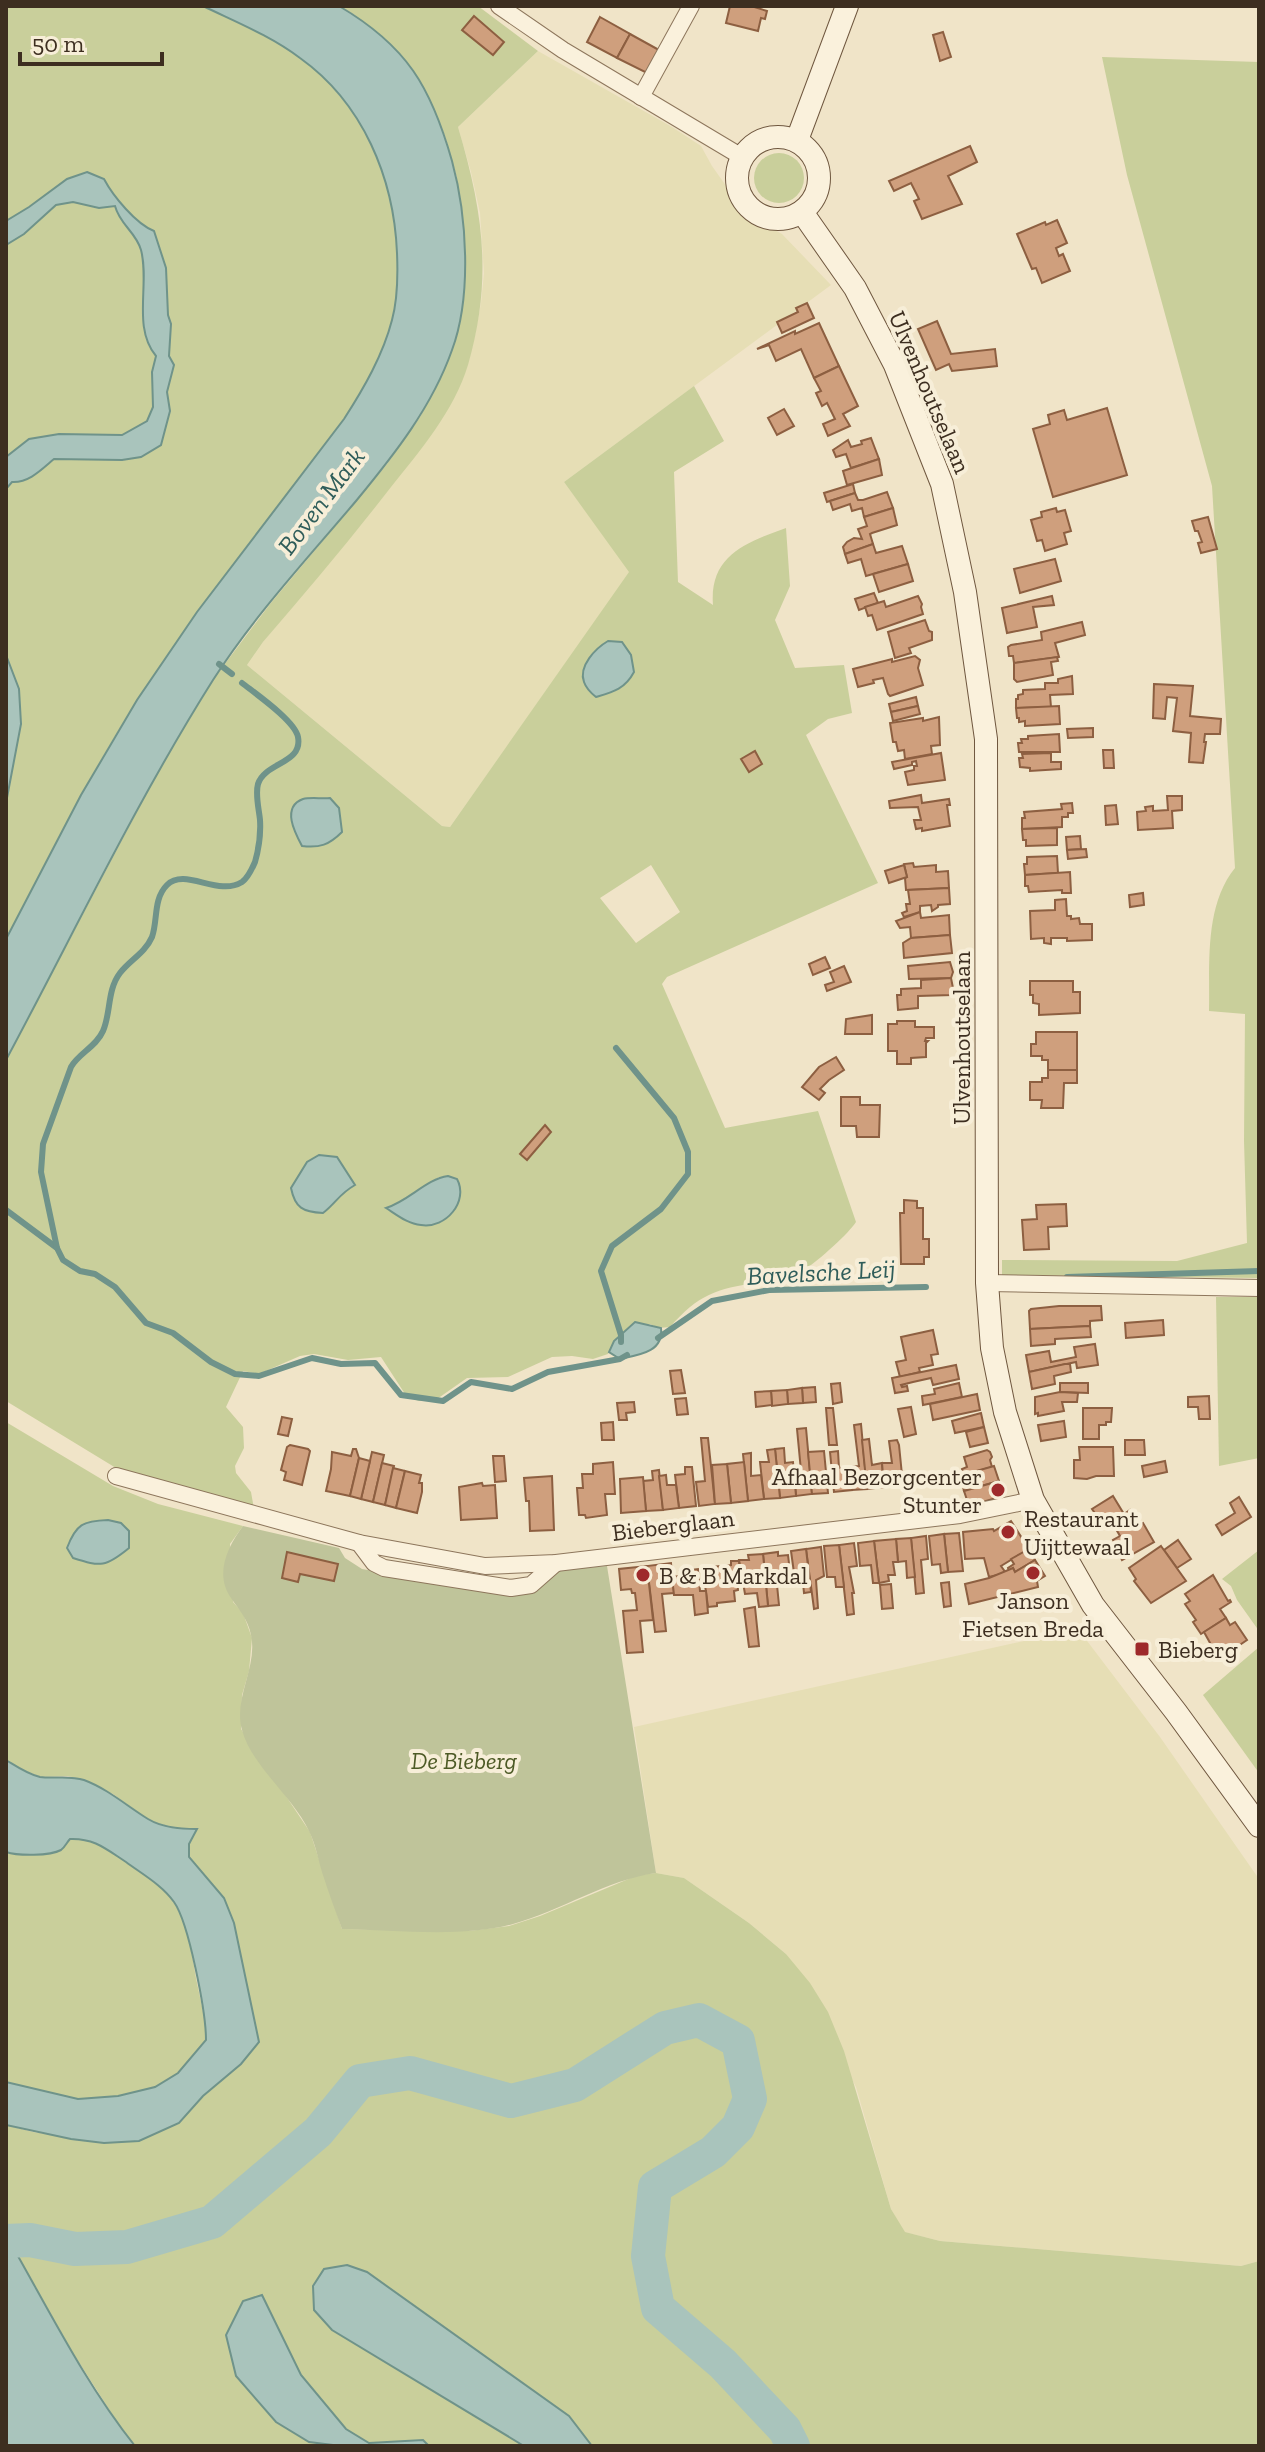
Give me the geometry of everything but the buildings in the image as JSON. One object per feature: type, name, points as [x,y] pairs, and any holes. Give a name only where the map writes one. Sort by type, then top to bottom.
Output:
[{"type":"main road","points":[[797,140],[847,6]]},
{"type":"main road","points":[[771,137],[797,140],[815,157],[820,179],[815,199],[802,212],[790,218],[776,220],[761,216],[749,208],[740,195],[736,180],[742,157],[754,143],[771,137]]},
{"type":"main road","name":"Ulvenhoutselaan","points":[[802,212],[855,288],[895,365],[942,484],[965,592],[986,739],[987,1283],[992,1348],[1005,1412],[1033,1500],[1093,1605],[1259,1826]]},
{"type":"street","points":[[499,6],[563,50],[742,157]]},
{"type":"street","points":[[641,97],[691,6]]},
{"type":"street","points":[[987,1283],[1259,1288]]},
{"type":"street","name":"Bieberglaan","points":[[116,1476],[359,1543],[485,1566],[556,1563],[960,1515],[1033,1500]]},
{"type":"shaded area","points":[[538,51],[701,146],[746,214],[782,234],[831,285],[564,482],[630,572],[450,827],[442,826],[247,665],[426,442],[456,393],[475,335],[484,273],[480,213],[458,127]]},
{"type":"shaded area","points":[[1078,1629],[1160,1737],[1259,1879],[1259,2261],[1241,2266],[940,2241],[904,2232],[891,2209],[856,2087],[786,1954],[749,1923],[684,1878],[656,1873],[634,1727]]},
{"type":"green space","points":[[6,6],[203,6],[270,38],[302,58],[329,83],[356,116],[377,154],[390,193],[397,236],[398,282],[393,320],[362,391],[138,699],[86,787],[6,939],[6,245],[24,234],[56,205],[73,202],[99,208],[67,179],[6,221]]},
{"type":"green space","points":[[339,6],[478,6],[538,51],[458,127],[474,187],[482,245],[476,333],[462,382],[435,430],[413,459],[247,665],[442,826],[450,827],[629,572],[564,482],[694,386],[724,441],[674,472],[678,582],[713,605],[713,588],[724,562],[745,545],[786,528],[790,586],[775,620],[795,668],[844,665],[852,713],[828,719],[806,735],[878,883],[667,977],[662,984],[725,1128],[818,1111],[856,1222],[825,1254],[789,1279],[730,1287],[709,1295],[690,1307],[670,1327],[659,1328],[650,1324],[614,1341],[608,1354],[593,1359],[552,1357],[508,1377],[467,1378],[437,1399],[419,1401],[407,1397],[381,1357],[348,1360],[314,1354],[300,1356],[259,1374],[243,1371],[226,1407],[243,1427],[244,1448],[235,1466],[236,1473],[251,1492],[254,1509],[144,1479],[116,1468],[6,1401],[6,1060],[162,764],[215,677],[270,604],[387,464],[420,417],[453,348],[462,310],[457,178],[445,136],[435,111],[355,15]],"holes":[[[651,865],[680,912],[636,943],[600,898]],[[307,1162],[355,1185],[338,1196],[332,1206]],[[439,1177],[454,1211],[439,1223],[422,1226],[397,1204]]]},
{"type":"green space","points":[[1102,57],[1259,62],[1259,1278],[1002,1275],[1002,1260],[1177,1261],[1247,1243],[1245,1014],[1209,1011],[1213,918],[1225,883],[1235,868],[1212,486],[1127,175]]},
{"type":"green space","points":[[779,153],[797,160],[804,178],[797,196],[779,203],[761,196],[754,178],[761,160]]},
{"type":"green space","points":[[1216,1297],[1259,1297],[1259,1458],[1219,1466]]},
{"type":"green space","points":[[6,1422],[113,1486],[158,1504],[243,1526],[230,1544],[233,1602],[243,1613],[252,1638],[249,1671],[242,1695],[241,1729],[310,1832],[342,1929],[469,1931],[509,1926],[638,1875],[656,1873],[684,1878],[749,1923],[786,1954],[810,1983],[828,2012],[844,2051],[891,2209],[905,2232],[940,2241],[1241,2266],[1259,2261],[1259,2446],[135,2446],[73,2353],[6,2235],[6,2125],[104,2143],[179,2123],[241,2064],[259,2042],[189,1857],[189,1844],[178,1829],[150,1821],[113,1794],[83,1780],[68,1776],[41,1777],[6,1760]]},
{"type":"green space","name":"De Bieberg","points":[[243,1526],[339,1548],[345,1558],[362,1569],[500,1594],[524,1594],[539,1589],[547,1579],[548,1571],[607,1566],[656,1873],[619,1882],[531,1918],[493,1928],[428,1932],[342,1929],[309,1831],[254,1756],[242,1730],[241,1706],[251,1659],[251,1635],[226,1589],[223,1570],[232,1542]]},
{"type":"green space","points":[[1259,1550],[1259,1631],[1231,1586],[1222,1579]]},
{"type":"green space","points":[[1259,1647],[1259,1773],[1203,1695]]},
{"type":"green space","points":[[87,1838],[160,1886],[176,1906],[191,1950],[206,2040],[178,2073],[155,2087],[118,2096],[78,2099],[6,2082],[6,1852],[12,1854],[70,1839]]},
{"type":"water","name":"Boven Mark","points":[[203,6],[339,6],[363,21],[399,53],[425,90],[452,161],[464,231],[463,305],[452,350],[423,411],[370,484],[263,611],[213,680],[132,820],[6,1060],[6,939],[81,795],[137,700],[197,612],[344,419],[378,359],[394,312],[397,287],[395,225],[382,170],[358,120],[322,76],[300,58],[265,36]]},
{"type":"water","points":[[87,172],[104,179],[126,209],[154,231],[166,268],[171,324],[169,356],[174,365],[167,392],[170,411],[161,445],[141,457],[122,460],[54,459],[35,475],[12,482],[6,489],[6,457],[29,439],[59,434],[122,435],[147,421],[153,407],[152,372],[156,356],[149,345],[143,319],[141,250],[115,206],[99,208],[73,202],[56,205],[24,234],[6,245],[6,221],[67,179]]},
{"type":"water","points":[[608,641],[622,642],[631,655],[634,672],[623,686],[596,697],[585,684],[584,670],[598,648]]},
{"type":"water","points":[[6,655],[19,689],[21,724],[6,803]]},
{"type":"water","points":[[330,798],[339,808],[342,832],[324,845],[302,846],[292,821],[293,808],[303,799]]},
{"type":"water","points":[[319,1155],[337,1157],[355,1185],[323,1213],[301,1208],[291,1188],[307,1162]]},
{"type":"water","points":[[448,1176],[457,1179],[460,1196],[453,1212],[439,1223],[416,1224],[386,1208],[432,1181]]},
{"type":"water","points":[[635,1322],[661,1328],[659,1342],[649,1351],[620,1359],[609,1352],[614,1341]]},
{"type":"water","points":[[92,1521],[121,1523],[129,1531],[129,1548],[103,1564],[73,1558],[67,1548],[77,1529]]},
{"type":"water","points":[[6,1760],[40,1777],[84,1780],[160,1824],[197,1829],[189,1844],[189,1857],[224,1898],[234,1923],[259,2042],[241,2064],[203,2096],[179,2123],[139,2141],[104,2143],[6,2125],[6,2082],[78,2099],[118,2096],[155,2087],[178,2073],[206,2040],[196,1969],[174,1902],[158,1885],[126,1862],[86,1840],[70,1839],[61,1850],[49,1853],[26,1855],[6,1852]]},
{"type":"water","points":[[6,2235],[83,2370],[135,2446],[6,2446]]},
{"type":"water","points":[[347,2265],[367,2272],[569,2416],[592,2446],[524,2446],[332,2330],[314,2310],[313,2286],[324,2269]]},
{"type":"water","points":[[262,2295],[301,2375],[346,2429],[369,2443],[423,2440],[429,2446],[341,2446],[309,2442],[276,2422],[236,2376],[226,2335],[243,2301]]},
{"type":"waterway","points":[[219,664],[232,674]]},
{"type":"waterway","points":[[57,1248],[41,1172],[43,1144],[71,1067],[103,1031],[116,980],[149,943],[160,897],[167,885],[183,879],[233,886],[248,876],[259,842],[258,784],[268,771],[295,753],[298,746],[298,737],[290,723],[242,683]]},
{"type":"waterway","points":[[616,1048],[674,1118],[688,1152],[688,1174],[661,1209],[612,1246],[601,1271],[621,1342]]},
{"type":"waterway","name":"Bavelsche Leij","points":[[6,1210],[57,1248],[63,1260],[115,1287],[146,1323],[173,1333],[211,1362],[235,1374],[259,1376],[312,1358],[341,1364],[375,1363],[401,1395],[443,1401],[471,1382],[512,1389],[548,1372],[620,1359],[627,1355]]},
{"type":"waterway","name":"Bavelsche Leij","points":[[1067,1277],[1259,1271]]},
{"type":"waterway","name":"Bavelsche Leij","points":[[658,1338],[712,1301],[769,1290],[926,1287]]},
{"type":"waterway","points":[[6,2241],[30,2240],[75,2249],[127,2247],[212,2222],[318,2132],[360,2081],[410,2073],[511,2101],[575,2085],[665,2028],[699,2020],[738,2041],[750,2099],[738,2127],[713,2152],[655,2187],[648,2256],[658,2308],[723,2364],[785,2430],[793,2446]]},
{"type":"place","name":"Afhaal Bezorgcenter Stunter","points":[[998,1490]]},
{"type":"place","name":"Restaurant Uijttewaal","points":[[1008,1532]]},
{"type":"place","name":"Janson Fietsen Breda","points":[[1033,1573]]},
{"type":"place","name":"B & B Markdal","points":[[643,1575]]},
{"type":"place","name":"Bieberg","points":[[1142,1649]]}]
